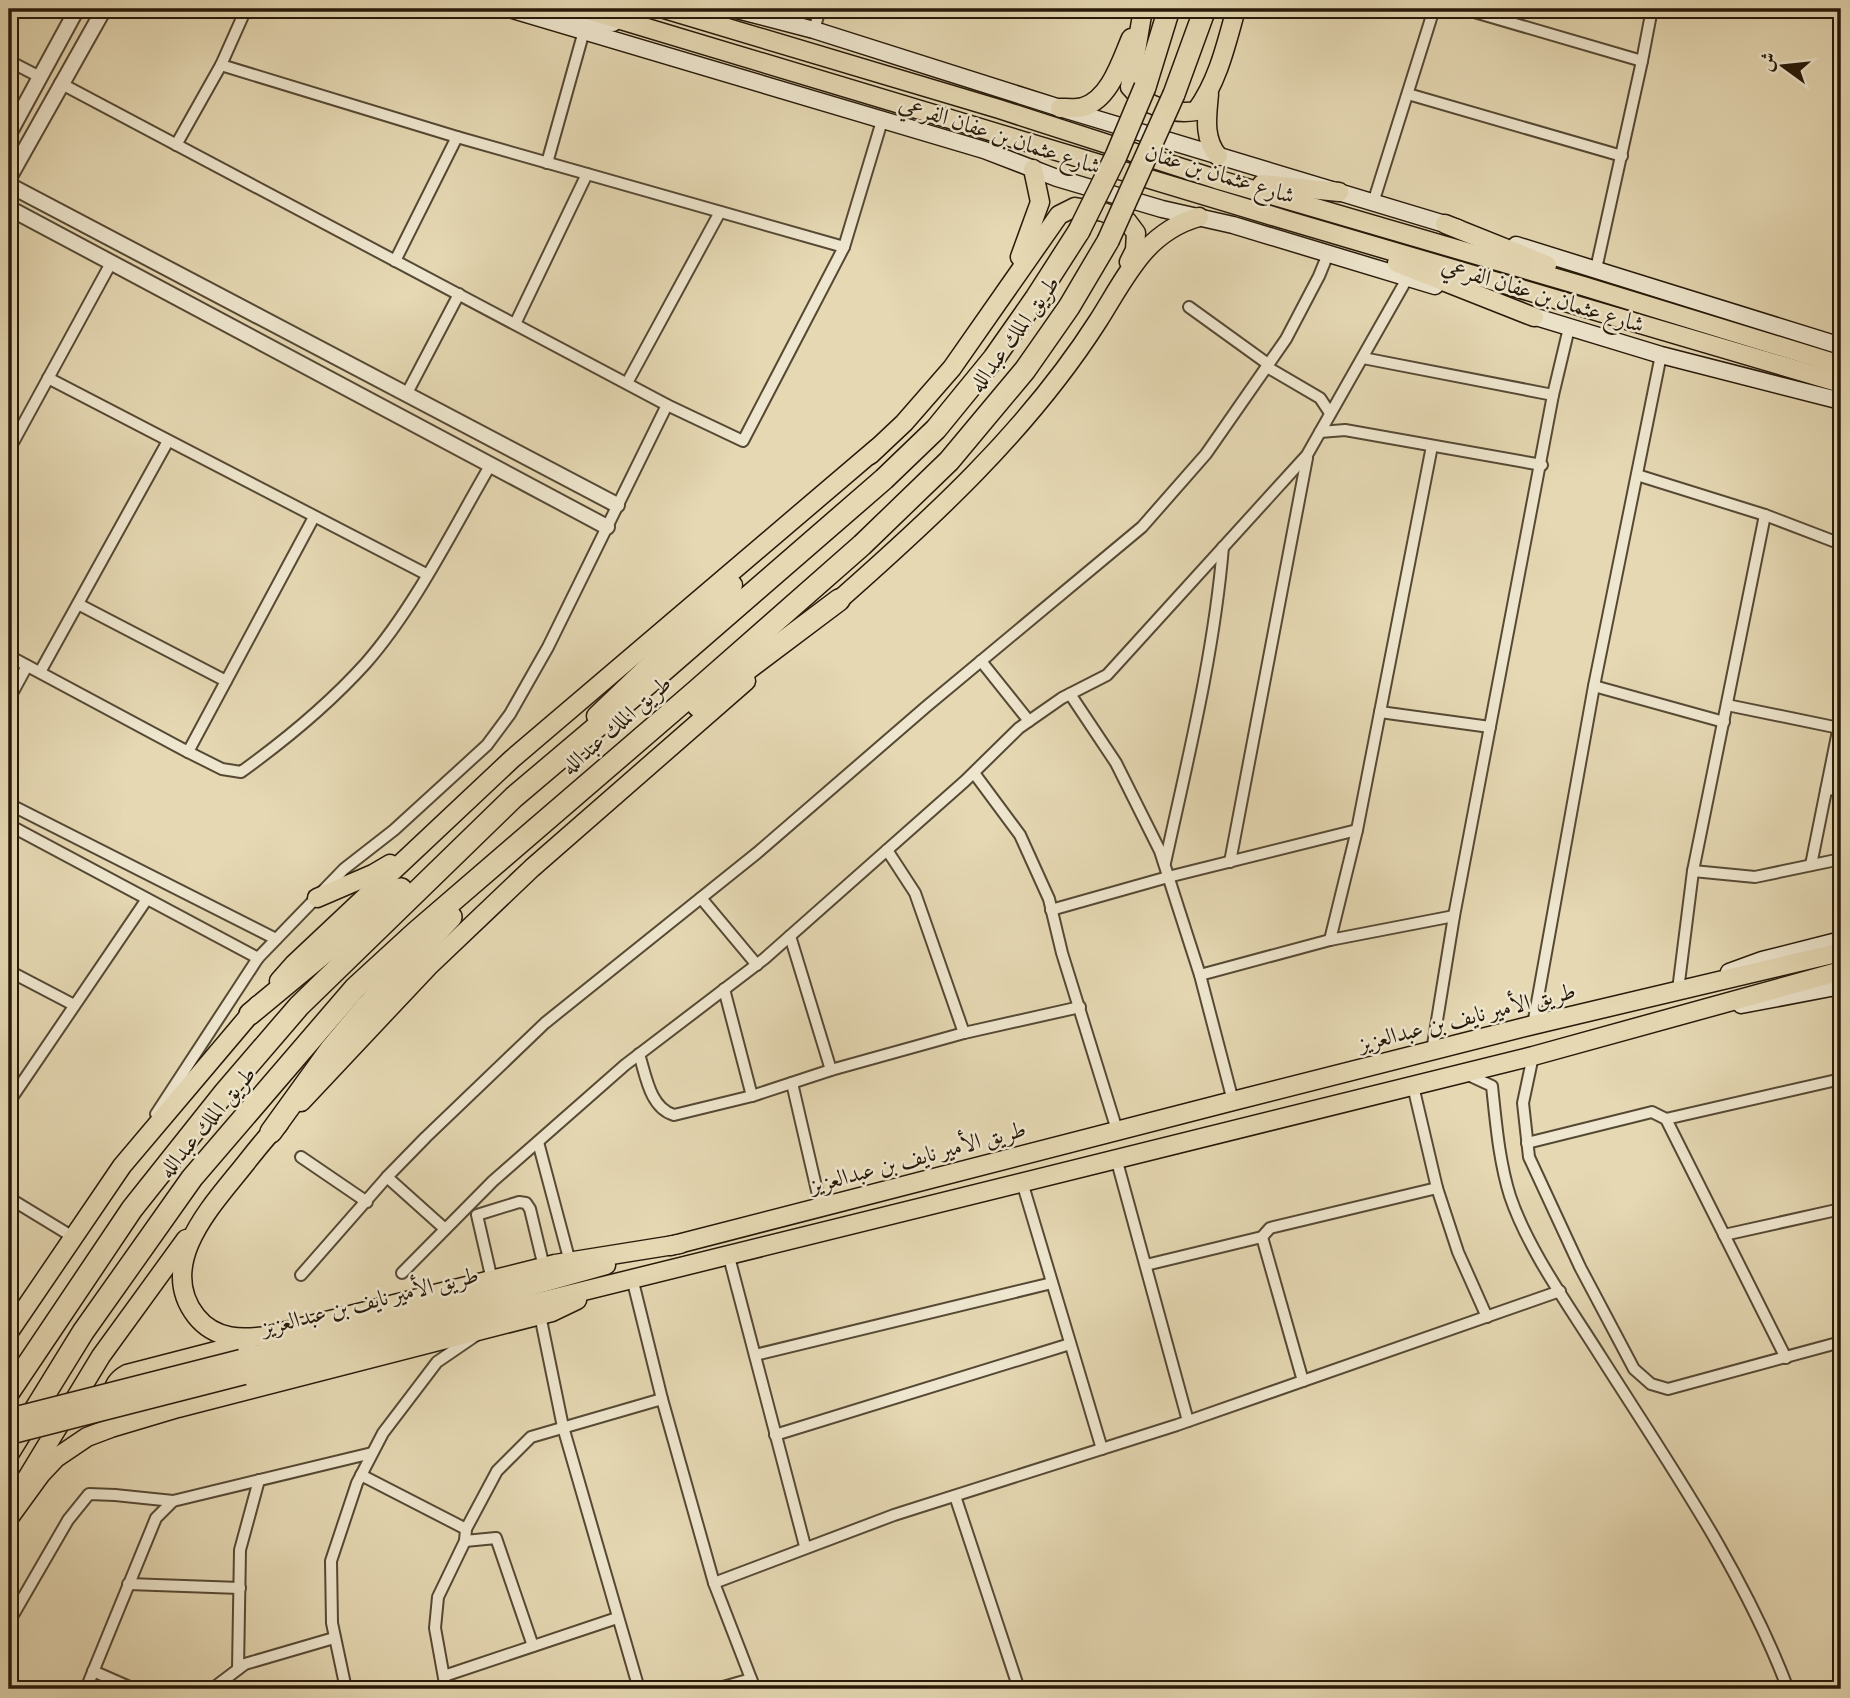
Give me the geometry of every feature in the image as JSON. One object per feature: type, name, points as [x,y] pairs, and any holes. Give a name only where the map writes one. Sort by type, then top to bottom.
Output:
[{"type":"highway","name":"طريق الملك عبدالله","points":[[9,1392],[132,1209],[225,1092],[299,1006],[514,797],[884,479],[936,429],[994,358],[1079,231],[1146,87],[1169,9]]},
{"type":"highway","name":"طريق الملك عبدالله","points":[[9,1452],[83,1332],[192,1178],[355,988],[862,545],[949,461],[1026,370],[1069,307],[1108,241],[1174,94],[1205,9]]},
{"type":"highway","points":[[271,1132],[331,1049],[366,1007],[537,828],[839,600]]},
{"type":"highway","points":[[250,1014],[514,797]]},
{"type":"main road","name":"شارع عثمان بن عفان الفرعي","points":[[509,9],[984,150],[1057,178],[1162,209],[1233,225],[1661,355],[1841,401]]},
{"type":"main road","points":[[540,9],[600,22],[637,24]]},
{"type":"main road","name":"شارع عثمان بن عفان","points":[[584,9],[1841,383]]},
{"type":"main road","name":"شارع عثمان بن عفان","points":[[664,9],[1841,365]]},
{"type":"main road","name":"شارع عثمان بن عفان الفرعي","points":[[733,9],[814,30],[1060,108],[1596,269],[1841,346]]},
{"type":"main road","points":[[1142,9],[1130,87],[1137,96],[1164,110],[1184,113],[1196,111],[1209,94],[1236,9]]},
{"type":"main road","points":[[1060,108],[1082,108],[1098,100],[1112,79],[1142,9]]},
{"type":"main road","points":[[1209,94],[1209,145],[1218,156]]},
{"type":"main road","points":[[1008,286],[1030,236],[1040,202],[1033,169]]},
{"type":"main road","points":[[1216,178],[1339,192]]},
{"type":"main road","points":[[514,797],[651,662],[904,423],[952,368],[1059,215],[1075,207],[1103,212],[1127,222],[1136,233],[1135,250],[1110,302]]},
{"type":"main road","points":[[9,1511],[38,1458],[101,1356],[201,1218],[271,1132],[317,1087],[428,967],[532,868],[898,548],[962,487],[1011,435],[1073,360],[1143,252],[1164,232],[1199,217]]},
{"type":"main road","points":[[1286,220],[1534,317]]},
{"type":"main road","points":[[1445,225],[1671,314]]},
{"type":"main road","points":[[10,1330],[122,1166],[294,964],[512,759],[877,448]]},
{"type":"main road","points":[[317,898],[373,874],[422,843]]},
{"type":"main road","points":[[1678,990],[1762,960],[1841,940]]},
{"type":"main road","name":"طريق الأمير نايف بن عبدالعزيز","points":[[9,1435],[680,1244],[1533,1025],[1841,952]]},
{"type":"main road","name":"طريق الأمير نايف بن عبدالعزيز","points":[[9,1418],[729,1257],[1116,1158],[1199,1140],[1533,1056],[1841,971]]},
{"type":"main road","points":[[1683,1015],[1783,999],[1841,986]]},
{"type":"main road","points":[[201,1218],[186,1253],[182,1273],[189,1307],[199,1320],[223,1335],[237,1338],[270,1335]]},
{"type":"main road","points":[[178,1408],[127,1416],[114,1406],[112,1393],[120,1378],[127,1374],[270,1335],[544,1267],[680,1244]]},
{"type":"main road","points":[[9,1518],[41,1474],[72,1446],[111,1428],[178,1408],[552,1312],[612,1284]]},
{"type":"street","points":[[9,134],[77,9]]},
{"type":"street","points":[[9,178],[104,9]]},
{"type":"street","points":[[176,145],[221,65],[246,9]]},
{"type":"street","points":[[814,30],[820,9]]},
{"type":"street","points":[[1373,203],[1434,9]]},
{"type":"street","points":[[1464,9],[1643,61]]},
{"type":"street","points":[[1596,269],[1643,61],[1652,9]]},
{"type":"street","points":[[547,163],[584,32]]},
{"type":"street","points":[[9,61],[40,77]]},
{"type":"street","points":[[221,65],[457,137],[844,247]]},
{"type":"street","points":[[60,83],[667,405],[743,441],[844,247],[882,121]]},
{"type":"street","points":[[1408,94],[1622,156]]},
{"type":"street","points":[[395,261],[457,137]]},
{"type":"street","points":[[515,324],[587,174]]},
{"type":"street","points":[[9,185],[617,505]]},
{"type":"street","points":[[9,208],[607,527]]},
{"type":"street","points":[[627,383],[720,212]]},
{"type":"street","points":[[301,1275],[387,1177],[545,1023],[757,853],[1142,527],[1206,454],[1286,339],[1328,254]]},
{"type":"street","points":[[9,450],[111,263]]},
{"type":"street","points":[[402,1273],[493,1181],[639,1054],[757,965],[1029,721],[1070,694],[1107,676],[1307,455],[1408,277]]},
{"type":"street","points":[[406,395],[459,295]]},
{"type":"street","points":[[1189,307],[1267,365],[1320,398],[1330,413]]},
{"type":"street","points":[[1432,1051],[1454,916],[1542,465],[1553,395],[1569,328]]},
{"type":"street","points":[[1533,1025],[1594,687],[1661,355]]},
{"type":"street","points":[[1363,358],[1553,395]]},
{"type":"street","points":[[48,378],[426,574]]},
{"type":"street","points":[[122,1166],[258,958],[344,869],[394,830],[487,745],[510,714],[548,647],[667,405]]},
{"type":"street","points":[[1320,432],[1345,430],[1542,465]]},
{"type":"street","points":[[40,672],[168,441]]},
{"type":"street","points":[[1329,940],[1357,830],[1432,446]]},
{"type":"street","points":[[1230,862],[1307,455]]},
{"type":"street","points":[[9,656],[222,769],[241,772],[286,739],[366,663],[404,612],[491,464]]},
{"type":"street","points":[[1637,475],[1765,514],[1841,544]]},
{"type":"street","points":[[1678,990],[1693,870],[1765,514]]},
{"type":"street","points":[[188,752],[314,517]]},
{"type":"street","points":[[1164,865],[1207,672],[1218,608],[1223,547]]},
{"type":"street","points":[[78,604],[226,681]]},
{"type":"street","points":[[981,662],[1029,721]]},
{"type":"street","points":[[9,699],[27,666]]},
{"type":"street","points":[[1594,687],[1724,722]]},
{"type":"street","points":[[1070,694],[1116,762],[1160,851],[1186,925],[1233,1101]]},
{"type":"street","points":[[1727,705],[1839,728]]},
{"type":"street","points":[[1380,712],[1490,727]]},
{"type":"street","points":[[1811,865],[1841,716]]},
{"type":"street","points":[[974,773],[1020,835],[1051,910],[1117,1130]]},
{"type":"street","points":[[1826,790],[1841,788]]},
{"type":"street","points":[[9,804],[275,939]]},
{"type":"street","points":[[9,825],[258,958]]},
{"type":"street","points":[[1051,910],[1168,877],[1357,830]]},
{"type":"street","points":[[887,850],[915,893],[964,1033]]},
{"type":"street","points":[[1693,870],[1755,877],[1841,859]]},
{"type":"street","points":[[701,898],[757,965]]},
{"type":"street","points":[[9,1102],[147,899]]},
{"type":"street","points":[[1200,975],[1329,940],[1454,916]]},
{"type":"street","points":[[790,936],[831,1070]]},
{"type":"street","points":[[9,971],[74,1005]]},
{"type":"street","points":[[724,989],[752,1096]]},
{"type":"street","points":[[639,1054],[655,1101],[664,1112],[674,1115],[752,1096],[831,1070],[964,1033],[1080,1007]]},
{"type":"street","points":[[1533,1056],[1523,1103],[1529,1157],[1580,1267],[1634,1369],[1651,1384],[1668,1389],[1841,1342]]},
{"type":"street","points":[[1465,1073],[1492,1086],[1498,1138],[1510,1196],[1532,1244],[1696,1504],[1736,1577],[1788,1689]]},
{"type":"street","points":[[1666,1119],[1841,1079]]},
{"type":"street","points":[[792,1083],[821,1208]]},
{"type":"street","points":[[1413,1086],[1437,1188],[1458,1252],[1487,1317]]},
{"type":"street","points":[[1527,1143],[1652,1112],[1666,1119],[1786,1358]]},
{"type":"street","points":[[538,1142],[570,1262]]},
{"type":"street","points":[[301,1157],[367,1202]]},
{"type":"street","points":[[1116,1158],[1188,1421]]},
{"type":"street","points":[[387,1177],[445,1229]]},
{"type":"street","points":[[1022,1182],[1102,1449]]},
{"type":"street","points":[[1146,1265],[1262,1237],[1270,1228],[1437,1188]]},
{"type":"street","points":[[9,1198],[73,1237]]},
{"type":"street","points":[[492,1280],[477,1215],[519,1202],[526,1203],[530,1209],[544,1267]]},
{"type":"street","points":[[1724,1235],[1841,1209]]},
{"type":"street","points":[[1262,1237],[1303,1381]]},
{"type":"street","points":[[729,1257],[805,1546]]},
{"type":"street","points":[[632,1278],[662,1399],[714,1583],[753,1684],[716,1689]]},
{"type":"street","points":[[755,1355],[1052,1283]]},
{"type":"street","points":[[714,1583],[805,1546],[1188,1421],[1560,1292]]},
{"type":"street","points":[[540,1315],[563,1427],[639,1689]]},
{"type":"street","points":[[346,1689],[334,1638],[331,1561],[361,1475],[383,1433],[437,1362],[486,1329]]},
{"type":"street","points":[[775,1435],[1070,1344]]},
{"type":"street","points":[[446,1689],[435,1628],[438,1597],[466,1541],[466,1529],[497,1471],[531,1437],[662,1399]]},
{"type":"street","points":[[9,1622],[68,1520],[89,1494],[115,1494],[173,1501],[372,1453]]},
{"type":"street","points":[[361,1475],[466,1529]]},
{"type":"street","points":[[238,1668],[240,1550],[259,1480]]},
{"type":"street","points":[[955,1496],[1019,1689]]},
{"type":"street","points":[[86,1689],[156,1518],[173,1501]]},
{"type":"street","points":[[466,1541],[496,1538],[533,1646]]},
{"type":"street","points":[[128,1584],[240,1588]]},
{"type":"street","points":[[444,1676],[617,1618]]},
{"type":"street","points":[[212,1689],[245,1664],[334,1638]]},
{"type":"street","points":[[93,1671],[134,1689]]}]
